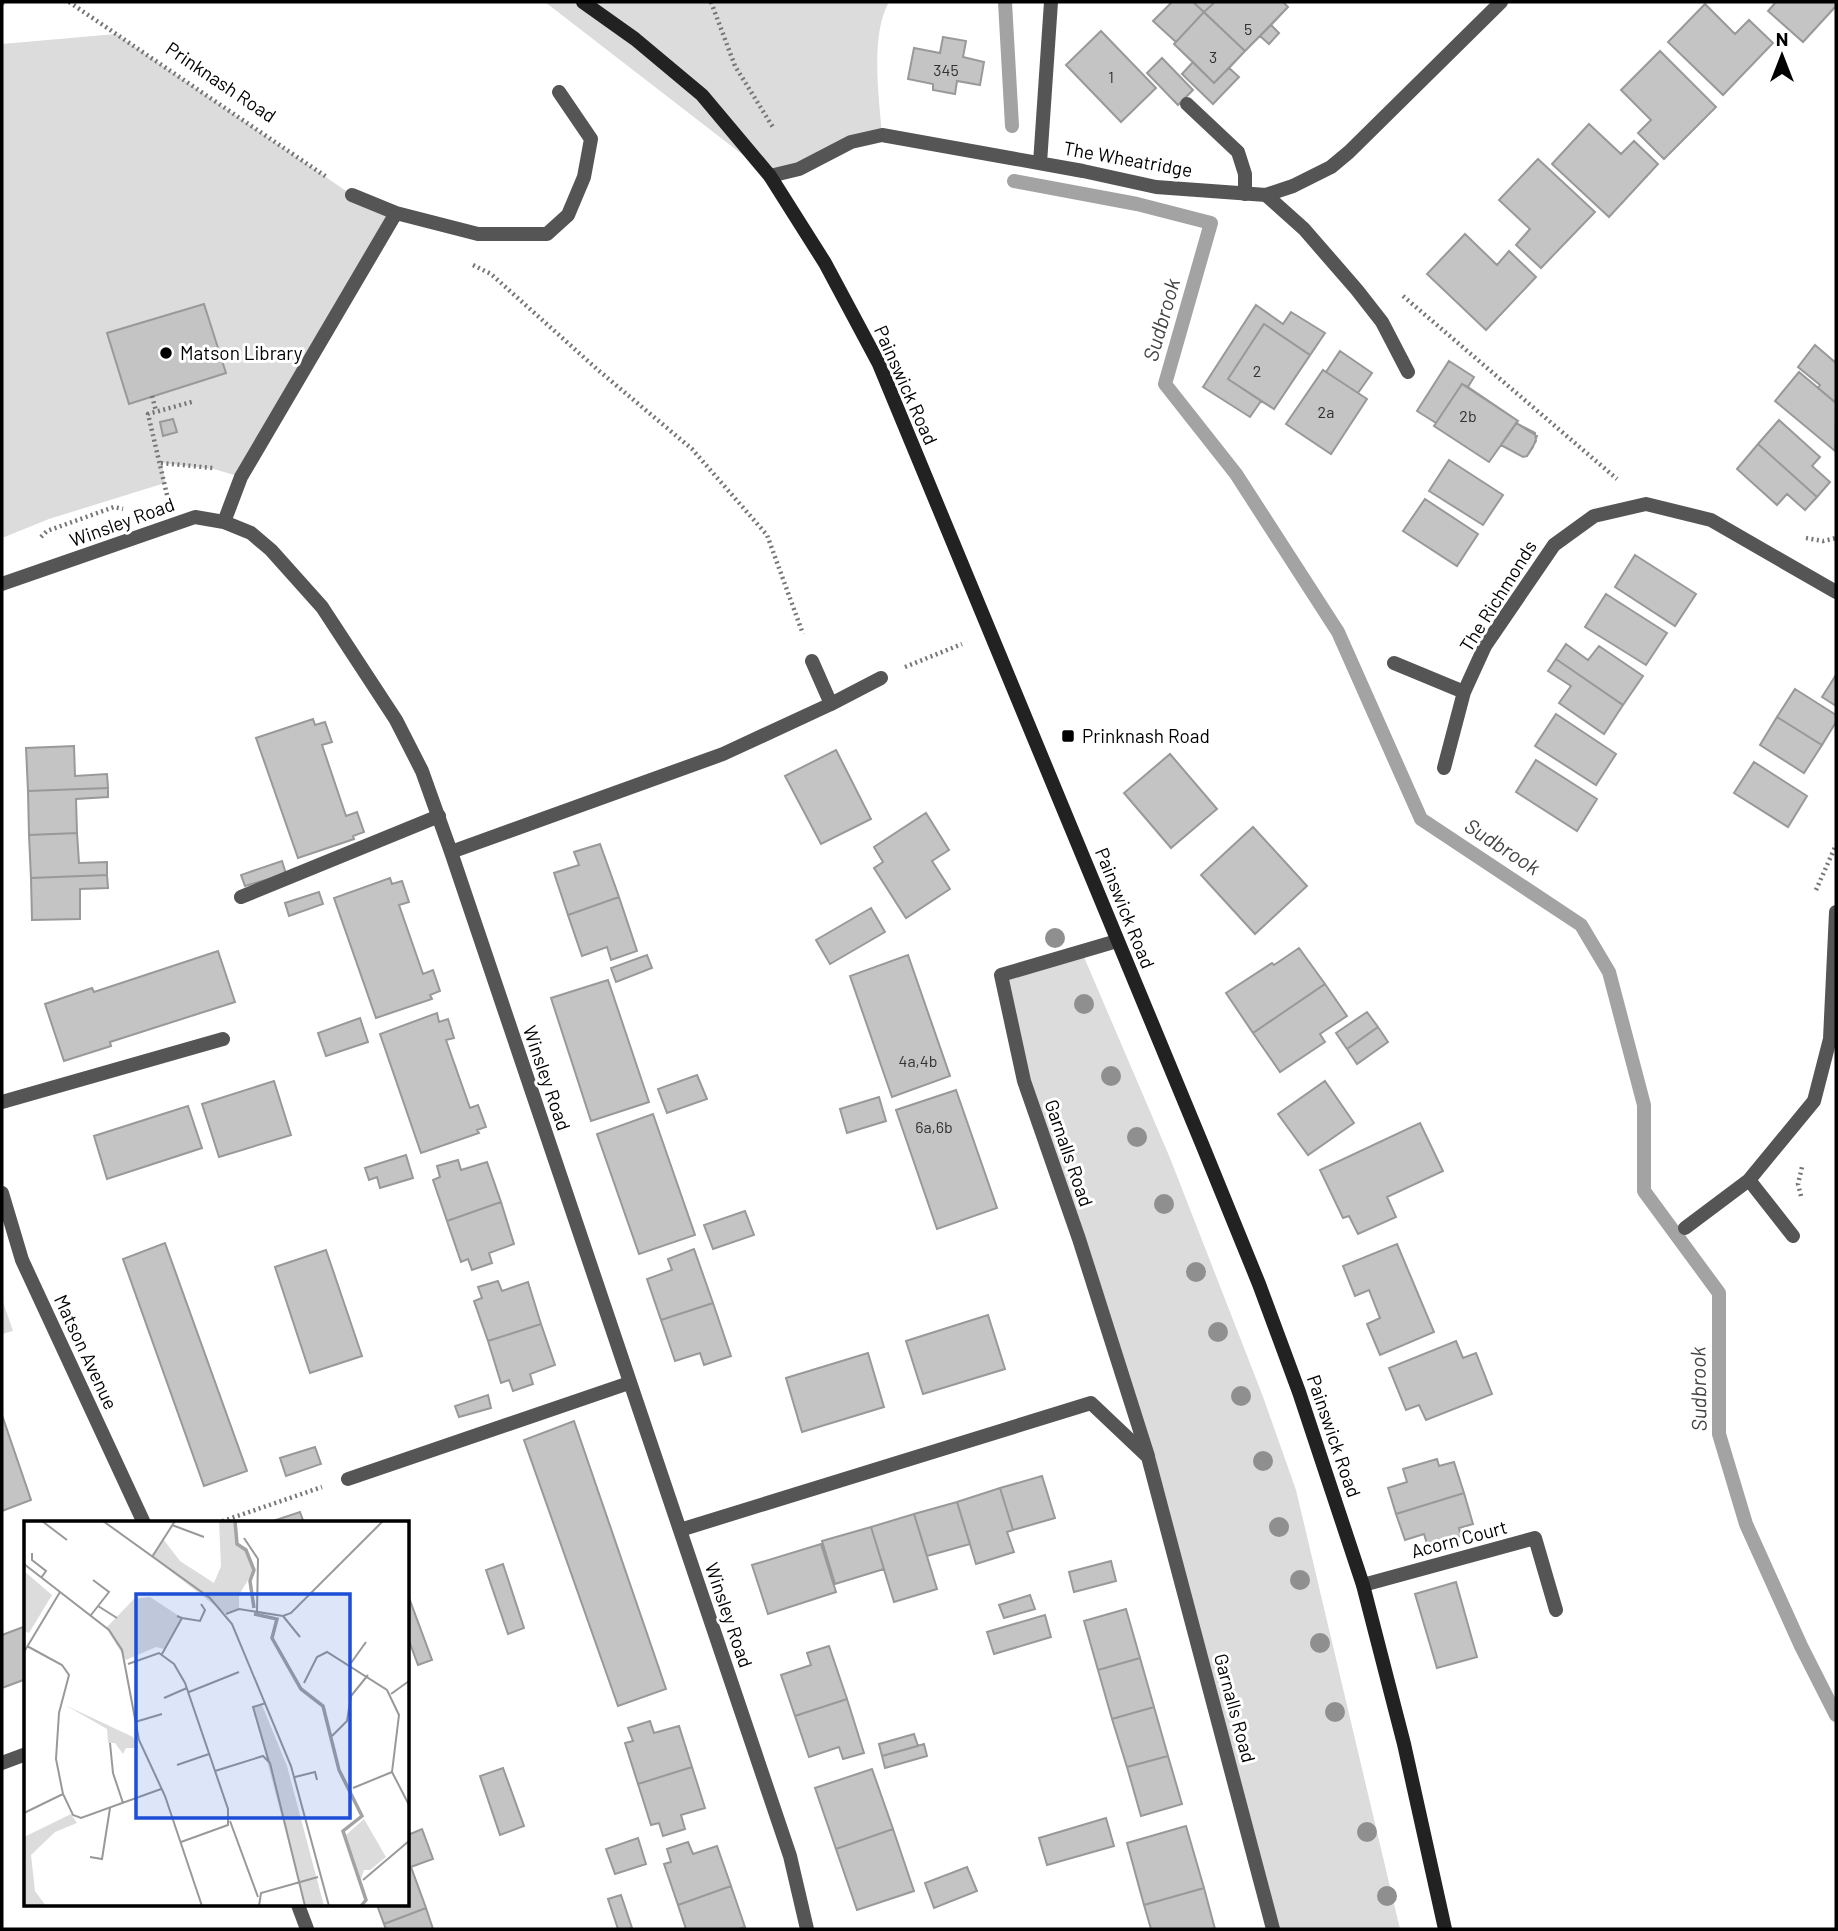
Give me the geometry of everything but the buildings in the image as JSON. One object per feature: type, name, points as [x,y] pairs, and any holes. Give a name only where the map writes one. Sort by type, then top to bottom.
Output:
[{"type":"main road","name":"Painswick Road","points":[[583,2],[635,39],[702,95],[770,176],[830,272],[879,364],[1259,1284],[1322,1458],[1363,1585],[1404,1744],[1445,1929]]},
{"type":"street","points":[[1040,163],[1051,2]]},
{"type":"street","name":"The Wheatridge","points":[[770,176],[799,169],[851,142],[882,135],[1156,187],[1266,195],[1293,186],[1331,167],[1502,2]]},
{"type":"street","points":[[352,195],[396,213],[478,234],[547,234],[568,215],[584,177],[591,139],[559,92]]},
{"type":"street","points":[[1187,104],[1238,152],[1245,174],[1245,194]]},
{"type":"street","points":[[1266,195],[1304,229],[1357,290],[1382,322],[1408,372]]},
{"type":"street","points":[[224,522],[240,477],[396,213]]},
{"type":"street","name":"The Richmonds","points":[[1444,768],[1464,692],[1485,646],[1554,545],[1594,516],[1646,504],[1711,520],[1836,592]]},
{"type":"street","name":"Winsley Road","points":[[2,584],[87,556],[173,522],[195,517],[224,522],[251,533],[271,550],[322,607],[396,720],[422,771],[439,816],[790,1856],[807,1929]]},
{"type":"street","points":[[812,661],[831,704]]},
{"type":"street","points":[[1394,663],[1464,692]]},
{"type":"street","points":[[451,852],[723,754],[881,678]]},
{"type":"street","points":[[240,897],[439,816]]},
{"type":"street","points":[[1685,1228],[1749,1180],[1814,1101],[1830,1039],[1836,912]]},
{"type":"street","name":"Garnalls Road","points":[[1117,941],[1001,975],[1024,1081],[1079,1239],[1149,1457],[1273,1929]]},
{"type":"street","points":[[2,1102],[223,1039]]},
{"type":"street","points":[[1749,1180],[1793,1237]]},
{"type":"street","name":"Matson Avenue","points":[[2,1193],[22,1260],[143,1521]]},
{"type":"street","points":[[348,1479],[629,1383]]},
{"type":"street","points":[[680,1530],[1091,1403],[1149,1457]]},
{"type":"street","name":"Acorn Court","points":[[1363,1585],[1535,1538],[1556,1610]]},
{"type":"street","points":[[2,1763],[24,1755]]},
{"type":"street","points":[[298,1906],[307,1929]]},
{"type":"path","name":"Prinknash Road","points":[[69,2],[352,195]]},
{"type":"path","points":[[711,2],[735,66],[799,169]]},
{"type":"path","points":[[468,262],[491,274],[598,370],[692,449],[767,535],[812,661]]},
{"type":"path","points":[[1397,291],[1646,504]]},
{"type":"path","points":[[152,396],[156,411]]},
{"type":"path","points":[[173,522],[148,414],[195,401]]},
{"type":"path","points":[[161,463],[214,468]]},
{"type":"path","points":[[881,678],[989,633]]},
{"type":"path","points":[[223,1521],[348,1479]]},
{"type":"shaded area","points":[[545,2],[889,2],[879,31],[878,49],[882,135],[770,176]]},
{"type":"shaded area","points":[[116,34],[352,195],[396,213],[241,477],[214,469],[162,463],[165,483],[49,519],[2,538],[2,44]]},
{"type":"shaded area","points":[[1084,957],[1170,1158],[1262,1394],[1296,1490],[1400,1929],[1273,1929],[1148,1457],[1024,1081],[1001,975]]},
{"type":"shaded area","points":[[2,1299],[13,1331],[2,1334]]},
{"type":"waterway","name":"Sudbrook","points":[[1005,2],[1012,126]]},
{"type":"waterway","name":"Sudbrook","points":[[1014,181],[1137,204],[1211,223],[1165,384],[1236,474],[1338,632],[1421,819],[1581,925],[1609,972],[1644,1105],[1644,1191],[1719,1293],[1719,1434],[1746,1524],[1801,1646],[1836,1715]]},
{"type":"place","name":"Matson Library","points":[[166,353]]},
{"type":"place","name":"Prinknash Road","points":[[1068,736]]}]
